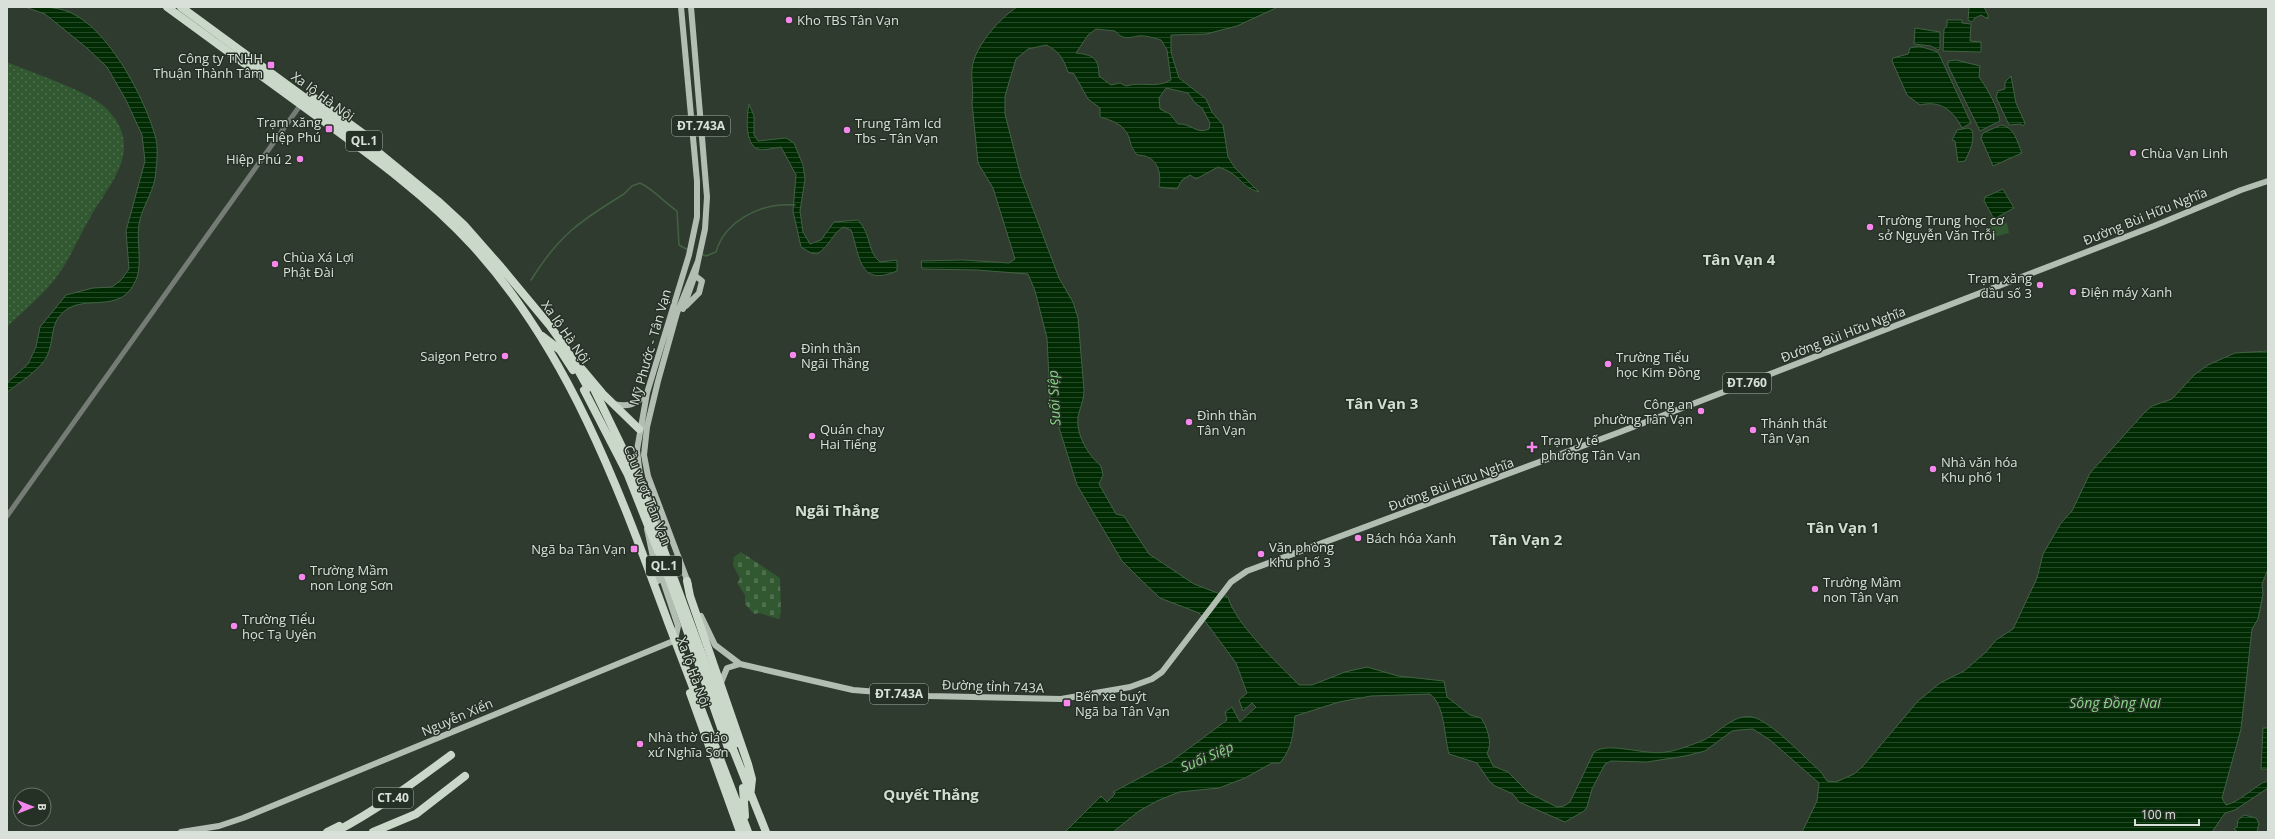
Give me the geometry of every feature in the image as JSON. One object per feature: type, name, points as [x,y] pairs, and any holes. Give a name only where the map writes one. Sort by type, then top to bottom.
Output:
[{"type":"highway","name":"Xa lộ Hà Nội","points":[[160,7],[300,105]]},
{"type":"highway","name":"Xa lộ Hà Nội","points":[[168,7],[318,120],[323,120],[431,205],[472,245],[503,282],[540,335],[584,416],[584,423],[623,512],[629,518],[740,832]]},
{"type":"highway","name":"Xa lộ Hà Nội","points":[[181,7],[394,163],[465,224]]},
{"type":"highway","name":"Xa lộ Hà Nội","points":[[189,7],[365,134],[430,187],[465,224],[567,350],[588,389]]},
{"type":"highway","name":"Xa lộ Hà Nội","points":[[530,321],[531,329],[542,348],[550,352]]},
{"type":"highway","name":"Xa lộ Hà Nội","points":[[540,335],[560,350],[588,389]]},
{"type":"highway","points":[[567,350],[613,404],[639,429]]},
{"type":"highway","name":"Cầu vượt Tân Vạn","points":[[588,389],[622,453],[651,524],[731,745]]},
{"type":"highway","name":"QL.1","points":[[687,581],[690,596],[720,685]]},
{"type":"highway","name":"Xa lộ Hà Nội","points":[[673,641],[748,832]]},
{"type":"highway","name":"Xa lộ Hà Nội","points":[[720,685],[748,764],[752,780],[750,797]]},
{"type":"highway","name":"Xa lộ Hà Nội","points":[[731,745],[750,797],[766,832]]},
{"type":"highway","name":"Xa lộ Hà Nội","points":[[731,745],[744,793],[745,824]]},
{"type":"highway","name":"CT.40","points":[[335,832],[362,818],[402,792],[449,756]]},
{"type":"highway","name":"CT.40","points":[[373,832],[416,814],[464,777]]},
{"type":"highway","points":[[327,832],[402,792]]},
{"type":"highway","points":[[388,832],[416,814]]},
{"type":"main road","name":"Mỹ Phước - Tân Vạn","points":[[639,429],[646,393],[689,255],[696,222],[697,194],[681,7]]},
{"type":"main road","name":"Mỹ Phước - Tân Vạn","points":[[645,435],[658,381],[677,314],[698,260],[702,244],[707,197],[690,7]]},
{"type":"main road","name":"Đường Bùi Hữu Nghĩa","points":[[1227,587],[1235,578],[1247,572],[1620,432],[2154,226],[2241,190],[2268,181]]},
{"type":"main road","points":[[684,272],[693,274]]},
{"type":"main road","name":"Mỹ Phước - Tân Vạn","points":[[683,309],[693,274]]},
{"type":"main road","name":"Mỹ Phước - Tân Vạn","points":[[677,314],[702,287],[702,282],[693,274]]},
{"type":"main road","points":[[613,404],[625,407],[638,402],[646,393]]},
{"type":"main road","name":"ĐT.743A","points":[[639,429],[637,465],[665,541],[660,567],[666,593],[678,626],[673,641]]},
{"type":"main road","name":"Đường tỉnh 743A","points":[[645,435],[644,464],[687,581],[712,641],[725,654],[740,664],[853,690],[928,696],[1061,699],[1130,687],[1152,680],[1168,665],[1227,587]]},
{"type":"main road","points":[[642,480],[647,499],[647,530],[653,564],[660,586],[666,593]]},
{"type":"main road","name":"Nguyễn Xiển","points":[[181,832],[219,826],[243,818],[673,641]]},
{"type":"main road","points":[[720,685],[727,668],[732,665],[740,664]]},
{"type":"street","points":[[7,516],[300,105]]},
{"type":"green space","points":[[7,62],[61,83],[89,96],[100,103],[108,110],[118,124],[123,138],[124,152],[115,178],[87,223],[60,272],[42,294],[7,327]]},
{"type":"green space","points":[[2007,223],[2009,233],[1990,238],[1988,227]]},
{"type":"green space","points":[[741,552],[780,578],[781,612],[779,619],[759,613],[754,614],[745,604],[745,595],[737,583],[740,579],[733,565],[734,557]]},
{"type":"water","points":[[25,7],[65,10],[77,16],[103,39],[115,54],[136,89],[156,139],[157,158],[154,184],[139,224],[139,270],[134,284],[128,293],[120,298],[111,301],[74,306],[66,310],[57,320],[49,350],[44,361],[29,376],[7,392],[7,383],[28,364],[36,347],[40,327],[66,295],[93,288],[112,287],[121,280],[129,269],[126,231],[145,161],[142,135],[126,100],[107,67],[87,48],[45,14]]},
{"type":"water","name":"Sông Đồng Nai","points":[[1017,7],[1278,7],[1237,26],[1206,34],[1171,35],[1171,52],[1179,78],[1206,99],[1212,112],[1223,125],[1228,157],[1235,168],[1259,192],[1248,187],[1236,176],[1218,167],[1196,179],[1190,175],[1182,180],[1177,189],[1159,187],[1160,175],[1153,161],[1144,156],[1137,155],[1126,131],[1120,125],[1100,117],[1100,108],[1088,99],[1074,74],[1068,72],[1060,56],[1046,45],[1028,49],[1016,59],[1005,96],[1005,114],[1021,177],[1059,278],[1073,302],[1078,318],[1084,394],[1078,417],[1078,424],[1081,438],[1087,450],[1101,466],[1103,475],[1099,484],[1116,514],[1124,516],[1149,554],[1194,584],[1228,597],[1232,608],[1239,619],[1259,644],[1299,685],[1312,685],[1345,672],[1367,667],[1398,676],[1444,681],[1447,697],[1470,715],[1481,718],[1487,730],[1489,749],[1487,753],[1493,766],[1508,772],[1529,793],[1557,807],[1564,806],[1570,802],[1594,752],[1600,749],[1618,748],[1658,753],[1670,751],[1704,740],[1727,724],[1739,718],[1746,717],[1752,717],[1760,720],[1778,732],[1821,772],[1827,781],[1836,782],[1854,774],[1863,766],[1918,701],[1940,683],[1964,671],[1986,652],[1996,640],[2013,629],[2037,578],[2043,554],[2061,523],[2072,511],[2090,473],[2145,412],[2152,406],[2172,399],[2194,375],[2208,365],[2235,353],[2268,351],[2268,569],[2262,584],[2263,594],[2258,619],[2252,629],[2241,729],[2222,798],[2226,805],[2242,797],[2268,780],[2268,788],[2235,810],[2225,813],[2212,832],[1802,832],[1817,801],[1819,783],[1770,740],[1753,729],[1732,731],[1705,751],[1685,756],[1647,762],[1611,761],[1605,764],[1592,789],[1587,807],[1584,811],[1565,822],[1519,802],[1513,794],[1495,786],[1490,782],[1477,763],[1449,754],[1439,705],[1430,694],[1371,696],[1339,702],[1295,716],[1290,746],[1280,763],[1272,763],[1245,778],[1219,788],[1179,792],[1157,801],[1139,811],[1113,832],[1065,832],[1101,796],[1107,802],[1115,794],[1113,792],[1172,761],[1227,720],[1225,712],[1232,707],[1240,722],[1256,707],[1252,703],[1243,711],[1239,700],[1247,693],[1236,663],[1199,613],[1160,598],[1122,561],[1077,485],[1050,399],[1047,338],[1035,291],[1028,274],[977,270],[922,269],[921,261],[963,260],[1009,263],[1015,259],[993,188],[978,163],[972,103],[972,69],[977,52],[988,34]],"holes":[[[1096,29],[1115,31],[1126,38],[1144,36],[1161,40],[1167,50],[1171,80],[1154,85],[1138,84],[1126,86],[1120,83],[1111,85],[1099,76],[1098,65],[1094,58],[1076,53],[1088,35]],[[1166,88],[1188,93],[1195,103],[1202,108],[1210,123],[1209,129],[1201,131],[1187,125],[1178,124],[1170,114],[1160,109],[1159,98]]]},
{"type":"water","points":[[1969,7],[1984,7],[1988,15],[1988,19],[1981,15],[1975,18],[1972,22],[1968,20]]},
{"type":"water","points":[[1947,20],[1962,20],[1962,23],[1971,24],[1970,41],[1981,42],[1981,52],[1943,51],[1944,29],[1947,26]]},
{"type":"water","points":[[1915,28],[1940,32],[1940,49],[1938,50],[1931,46],[1914,44]]},
{"type":"water","points":[[1919,46],[1938,52],[1971,123],[1962,128],[1950,111],[1940,105],[1920,105],[1907,95],[1892,61],[1893,58],[1908,54],[1910,48]]},
{"type":"water","points":[[1956,60],[1980,66],[1979,77],[1992,98],[2000,121],[1980,131],[1948,66],[1948,61]]},
{"type":"water","points":[[2011,76],[2016,103],[2025,123],[2023,126],[2021,124],[2009,125],[1996,97],[1998,91],[2005,89],[2005,82]]},
{"type":"water","points":[[749,104],[754,116],[754,135],[758,141],[786,138],[794,143],[803,165],[805,179],[800,211],[803,232],[810,244],[821,240],[834,222],[858,220],[866,231],[871,248],[876,258],[880,262],[897,260],[897,271],[884,275],[875,275],[868,272],[859,258],[851,230],[844,227],[837,232],[822,251],[817,254],[811,253],[801,247],[793,211],[796,175],[781,147],[760,150],[750,141],[748,135]]},
{"type":"water","points":[[2001,125],[2006,126],[2012,132],[2022,153],[1993,166],[1981,138],[1983,133]]},
{"type":"water","points":[[1968,128],[1972,130],[1973,134],[1972,146],[1965,161],[1958,162],[1955,141],[1952,140],[1957,130]]},
{"type":"water","points":[[2003,189],[2014,208],[1994,219],[1984,201],[1985,197]]},
{"type":"water","points":[[2263,728],[2268,728],[2268,769],[2261,769]]},
{"type":"water","points":[[2244,815],[2256,818],[2259,823],[2257,832],[2238,832],[2234,829],[2237,827],[2238,820]]},
{"type":"waterway","points":[[531,280],[551,251],[572,230],[595,212],[624,194],[632,186],[640,183],[677,211],[679,245],[688,250]]},
{"type":"waterway","points":[[701,254],[706,256],[716,252],[728,231],[747,215],[770,207],[795,205]]},
{"type":"place","name":"Kho TBS Tân Vạn","points":[[789,20]]},
{"type":"place","name":"Công ty TNHH Thuận Thành Tâm","points":[[271,65]]},
{"type":"place","name":"Trạm xăng Hiệp Phú","points":[[329,129]]},
{"type":"place","name":"Trung Tâm Icd Tbs – Tân Vạn","points":[[847,130]]},
{"type":"place","name":"Chùa Vạn Linh","points":[[2133,153]]},
{"type":"place","name":"Hiệp Phú 2","points":[[300,159]]},
{"type":"place","name":"Trường Trung học cơ sở Nguyễn Văn Trỗi","points":[[1870,227]]},
{"type":"place","name":"Chùa Xá Lợi Phật Đài","points":[[275,264]]},
{"type":"place","name":"Trạm xăng dầu số 3","points":[[2040,285]]},
{"type":"place","name":"Điện máy Xanh","points":[[2073,292]]},
{"type":"place","name":"Đình thần Ngãi Thắng","points":[[793,355]]},
{"type":"place","name":"Saigon Petro","points":[[505,356]]},
{"type":"place","name":"Trường Tiểu học Kim Đồng","points":[[1608,364]]},
{"type":"place","name":"Công an phường Tân Vạn","points":[[1701,411]]},
{"type":"place","name":"Đình thần Tân Vạn","points":[[1189,422]]},
{"type":"place","name":"Thánh thất Tân Vạn","points":[[1753,430]]},
{"type":"place","name":"Quán chay Hai Tiếng","points":[[812,436]]},
{"type":"place","name":"Trạm y tế phường Tân Vạn","points":[[1532,447]]},
{"type":"place","name":"Nhà văn hóa Khu phố 1","points":[[1933,469]]},
{"type":"place","name":"Bách hóa Xanh","points":[[1358,538]]},
{"type":"place","name":"Ngã ba Tân Vạn","points":[[634,549]]},
{"type":"place","name":"Văn phòng Khu phố 3","points":[[1261,554]]},
{"type":"place","name":"Trường Mầm non Long Sơn","points":[[302,577]]},
{"type":"place","name":"Trường Mầm non Tân Vạn","points":[[1815,589]]},
{"type":"place","name":"Trường Tiểu học Tạ Uyên","points":[[234,626]]},
{"type":"place","name":"Bến xe buýt Ngã ba Tân Vạn","points":[[1067,703]]},
{"type":"place","name":"Nhà thờ Giáo xứ Nghĩa Sơn","points":[[640,744]]},
{"type":"district","name":"Tân Vạn 4","points":[[1739,260]]},
{"type":"district","name":"Tân Vạn 3","points":[[1382,404]]},
{"type":"district","name":"Ngãi Thắng","points":[[837,511]]},
{"type":"district","name":"Tân Vạn 1","points":[[1843,528]]},
{"type":"district","name":"Tân Vạn 2","points":[[1526,540]]},
{"type":"district","name":"Quyết Thắng","points":[[931,795]]},
{"type":"water label","name":"Suối Siệp","points":[[1054,398]]},
{"type":"water label","name":"Suối Siệp","points":[[1207,757]]}]
